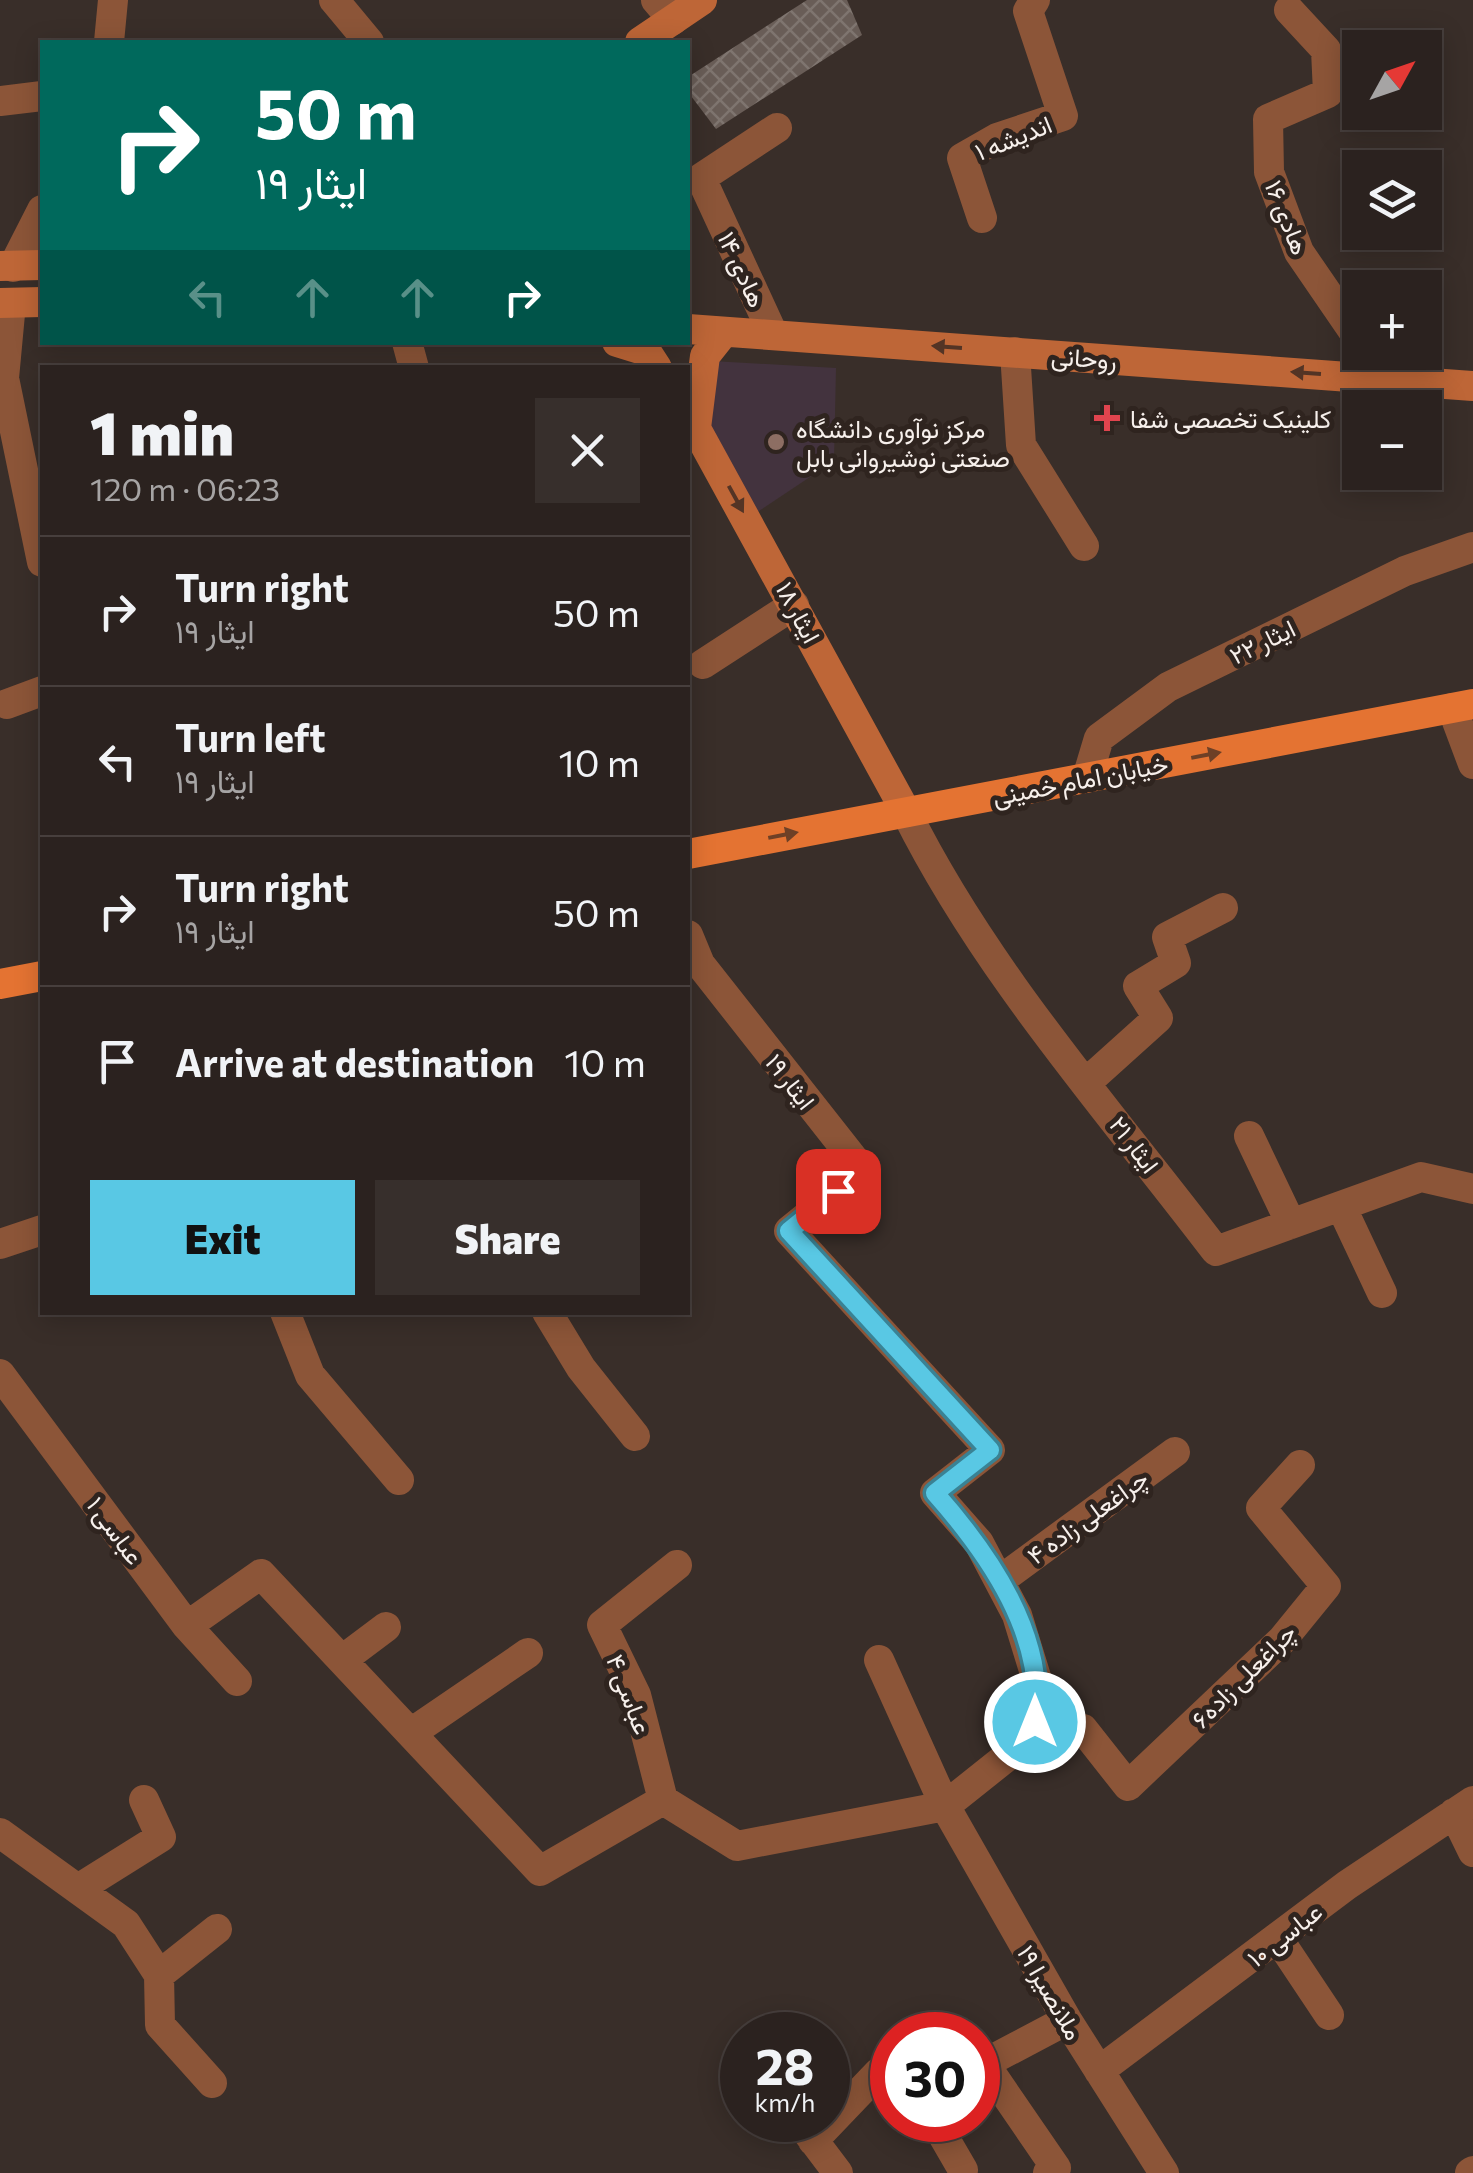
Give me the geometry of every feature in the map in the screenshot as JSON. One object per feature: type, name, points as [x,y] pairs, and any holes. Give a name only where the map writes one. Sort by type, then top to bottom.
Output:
[{"type":"main road","points":[[642,40],[665,10],[702,0]]},
{"type":"main road","points":[[6,303],[40,302]]},
{"type":"main road","points":[[690,426],[705,356],[702,331]]},
{"type":"main road","name":"روحانی","points":[[702,331],[1473,386]]},
{"type":"main road","name":"ایثار ۱۸","points":[[690,426],[794,605],[906,812]]},
{"type":"main road","name":"خیابان امام خمینی","points":[[690,854],[1463,706]]},
{"type":"main road","points":[[0,984],[40,976]]},
{"type":"street","points":[[109,40],[113,0]]},
{"type":"street","points":[[334,0],[367,40]]},
{"type":"street","name":"اندیشه ۱","points":[[982,218],[962,158],[997,138],[1063,116],[1028,11],[1035,0]]},
{"type":"street","name":"هادی ۱۶","points":[[1288,10],[1326,50],[1328,93],[1268,119],[1269,172],[1300,252],[1342,314]]},
{"type":"street","points":[[0,101],[40,96]]},
{"type":"street","name":"هادی ۱۴","points":[[773,334],[701,178],[777,128]]},
{"type":"street","points":[[19,266],[40,215]]},
{"type":"street","points":[[6,303],[4,378],[11,465],[40,556]]},
{"type":"street","points":[[1015,352],[1021,444],[1084,546]]},
{"type":"street","points":[[1380,370],[1386,380]]},
{"type":"street","name":"ایثار ۲۲","points":[[1087,778],[1099,738],[1168,687],[1405,571],[1473,547]]},
{"type":"street","points":[[703,664],[794,605]]},
{"type":"street","points":[[7,704],[40,692]]},
{"type":"street","points":[[1463,706],[1473,764]]},
{"type":"street","name":"ایثار ۲۱","points":[[906,812],[942,884],[1216,1251],[1421,1178],[1473,1189]]},
{"type":"street","points":[[1088,1082],[1158,1018],[1138,986],[1176,963],[1168,937],[1224,908]]},
{"type":"street","name":"ایثار ١٩","points":[[694,966],[863,1171],[789,1231],[990,1450],[935,1493],[978,1542],[1017,1615],[1040,1690],[1035,1722]]},
{"type":"street","points":[[1250,1136],[1292,1224]]},
{"type":"street","points":[[1341,1206],[1382,1293]]},
{"type":"street","points":[[0,1244],[40,1231]]},
{"type":"street","points":[[287,1315],[310,1375],[399,1480]]},
{"type":"street","points":[[549,1315],[581,1368],[635,1436]]},
{"type":"street","name":"عباسی ۱","points":[[0,1374],[187,1626],[237,1681]]},
{"type":"street","name":"چراغعلی زاده ۴","points":[[999,1581],[1176,1452]]},
{"type":"street","name":"چراغعلی زاده۶","points":[[1035,1722],[1084,1729],[1128,1786],[1282,1640],[1326,1586],[1261,1508],[1300,1466]]},
{"type":"street","name":"عباسی ۴","points":[[663,1800],[636,1695],[602,1625],[678,1565]]},
{"type":"street","points":[[187,1626],[261,1574],[540,1871],[663,1800],[737,1846],[945,1806],[1014,1751],[1035,1722]]},
{"type":"street","points":[[342,1660],[386,1628]]},
{"type":"street","points":[[411,1733],[528,1653]]},
{"type":"street","name":"ملانصیرا ۱۹","points":[[880,1660],[945,1806],[1067,2020],[1164,2173]]},
{"type":"street","points":[[78,1889],[161,1837],[144,1800]]},
{"type":"street","points":[[1463,1807],[1473,1852]]},
{"type":"street","name":"عباسی ۱۰","points":[[1099,2071],[1279,1940],[1346,1885],[1463,1807]]},
{"type":"street","points":[[0,1833],[126,1924],[159,1975],[160,2024],[212,2083]]},
{"type":"street","points":[[159,1975],[218,1929]]},
{"type":"street","points":[[1279,1940],[1329,2014]]},
{"type":"street","points":[[1000,2055],[1067,2020]]},
{"type":"street","points":[[850,2095],[870,2079]]},
{"type":"street","points":[[1000,2092],[1056,2168],[1048,2173]]},
{"type":"street","points":[[815,2142],[838,2173]]},
{"type":"street","points":[[947,2142],[964,2170]]},
{"type":"shaded area","name":"مرکز نوآوری دانشگاه صنعتی نوشیروانی بابل","points":[[712,361],[836,368],[834,461],[756,513],[707,423]]},
{"type":"building","points":[[807,0],[847,0],[862,35],[716,129],[690,95],[690,76]]},
{"type":"place","name":"کلینیک تخصصی شفا","points":[[1107,418]]},
{"type":"place","name":"مرکز نوآوری دانشگاه صنعتی نوشیروانی بابل","points":[[776,442]]},
{"type":"route","points":[[838,1191],[789,1231],[990,1450],[935,1493],[978,1542],[1017,1615],[1040,1690],[1035,1722]]}]
